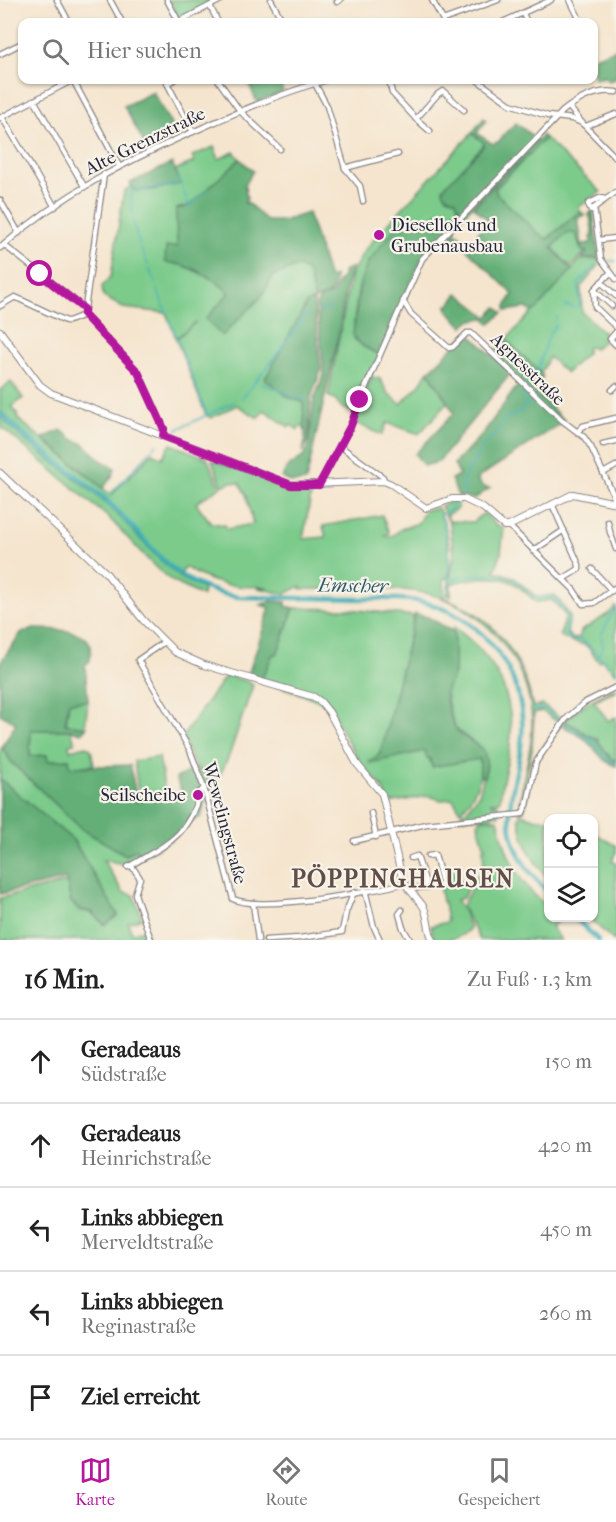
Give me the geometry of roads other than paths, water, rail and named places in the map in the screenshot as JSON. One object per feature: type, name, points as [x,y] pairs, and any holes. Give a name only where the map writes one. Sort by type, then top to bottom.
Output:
[{"type":"main road","points":[[0,331],[44,389],[291,485],[384,481],[425,508],[452,499],[464,499],[483,508],[500,524],[509,526],[573,494],[615,502]]},
{"type":"main road","points":[[0,473],[106,573],[142,620],[175,652],[204,665],[314,697],[321,702],[333,718],[357,764],[382,794],[406,886],[423,907],[433,940]]},
{"type":"street","points":[[57,0],[64,18]]},
{"type":"street","points":[[110,0],[120,18]]},
{"type":"street","points":[[167,0],[177,18]]},
{"type":"street","points":[[187,18],[221,0]]},
{"type":"street","points":[[271,0],[281,18]]},
{"type":"street","points":[[432,0],[442,18]]},
{"type":"street","points":[[483,0],[485,6]]},
{"type":"street","points":[[452,18],[498,0]]},
{"type":"street","points":[[513,18],[551,0]]},
{"type":"street","points":[[570,0],[579,18]]},
{"type":"street","points":[[210,6],[216,18]]},
{"type":"street","points":[[523,14],[525,18]]},
{"type":"street","points":[[0,54],[18,45]]},
{"type":"street","points":[[55,207],[1,117],[65,84]]},
{"type":"street","points":[[75,84],[119,166]]},
{"type":"street","points":[[168,84],[193,132]]},
{"type":"street","points":[[221,84],[240,111],[280,149]]},
{"type":"street","name":"Alte Grenzstraße","points":[[2,247],[84,186],[119,166],[240,111],[309,84]]},
{"type":"street","points":[[315,84],[327,106],[345,168],[360,186],[363,201]]},
{"type":"street","points":[[390,84],[392,93],[430,131]]},
{"type":"street","points":[[482,84],[510,104],[584,124],[616,114]]},
{"type":"street","points":[[416,119],[443,91],[464,110]]},
{"type":"street","points":[[319,485],[351,425],[422,259],[569,107],[595,94],[614,92],[616,99]]},
{"type":"street","points":[[34,100],[84,186]]},
{"type":"street","points":[[569,107],[616,158]]},
{"type":"street","points":[[345,168],[398,154]]},
{"type":"street","points":[[84,312],[104,174]]},
{"type":"street","points":[[616,192],[605,199],[600,198],[588,204],[591,210],[594,208],[601,259],[616,279]]},
{"type":"street","points":[[0,200],[19,233]]},
{"type":"street","points":[[598,240],[616,238]]},
{"type":"street","points":[[2,247],[84,312],[138,372],[164,429],[163,436]]},
{"type":"street","points":[[610,273],[594,290],[595,307],[616,327]]},
{"type":"street","points":[[601,282],[616,296]]},
{"type":"street","points":[[594,290],[612,306]]},
{"type":"street","points":[[0,306],[15,297],[66,321],[84,312]]},
{"type":"street","name":"Agnesstraße","points":[[403,302],[411,314],[449,348],[467,333],[471,333],[563,421],[578,431],[591,447],[615,502]]},
{"type":"street","points":[[616,332],[609,339],[616,345]]},
{"type":"street","points":[[578,431],[583,426],[616,418]]},
{"type":"street","points":[[603,444],[616,441]]},
{"type":"street","points":[[340,446],[383,477],[384,481]]},
{"type":"street","points":[[603,473],[616,466]]},
{"type":"street","points":[[552,504],[579,565],[579,569],[563,579]]},
{"type":"street","points":[[608,522],[616,549]]},
{"type":"street","points":[[509,526],[587,605],[594,603],[614,589],[592,569]]},
{"type":"street","points":[[533,551],[564,530]]},
{"type":"street","name":"Wewelingstraße","points":[[164,642],[138,660],[190,750],[204,788],[231,896],[235,901],[253,903]]},
{"type":"street","points":[[354,841],[426,824],[522,814],[526,808],[536,762],[566,719],[584,703],[616,687]]},
{"type":"street","points":[[151,940],[135,894],[140,878],[130,866],[160,850],[178,835],[188,823],[200,792],[204,788]]},
{"type":"street","points":[[371,813],[376,837]]},
{"type":"street","points":[[258,940],[253,903],[267,905],[365,890],[444,884],[435,855],[429,856]]},
{"type":"street","points":[[411,858],[417,856],[427,887]]},
{"type":"street","points":[[365,890],[374,927],[380,940]]},
{"type":"street","points":[[266,940],[342,932],[346,912],[354,892]]},
{"type":"street","points":[[402,910],[399,914],[410,940]]},
{"type":"waterway","points":[[179,177],[189,207],[207,190]]},
{"type":"waterway","points":[[132,202],[132,191],[179,184]]},
{"type":"waterway","points":[[132,204],[133,214]]},
{"type":"waterway","points":[[133,218],[136,236]]},
{"type":"waterway","points":[[137,237],[140,245]]},
{"type":"waterway","points":[[141,249],[148,265]]},
{"type":"waterway","points":[[605,261],[616,261]]},
{"type":"waterway","points":[[578,307],[580,304],[578,284],[595,266]]},
{"type":"waterway","points":[[150,270],[151,274]]},
{"type":"waterway","points":[[152,275],[155,283]]},
{"type":"waterway","points":[[157,289],[166,312]]},
{"type":"waterway","points":[[566,307],[566,305],[575,308]]},
{"type":"waterway","points":[[319,310],[332,308]]},
{"type":"waterway","points":[[265,370],[307,314]]},
{"type":"waterway","points":[[556,320],[557,316]]},
{"type":"waterway","points":[[169,320],[176,336]]},
{"type":"waterway","points":[[527,384],[536,374],[550,333],[556,325]]},
{"type":"waterway","points":[[177,339],[207,415]]},
{"type":"waterway","points":[[242,398],[263,372]]},
{"type":"waterway","points":[[261,384],[274,388]]},
{"type":"waterway","points":[[463,494],[462,481],[482,447],[499,431],[504,419],[522,411],[526,406],[522,390],[524,386]]},
{"type":"waterway","points":[[277,389],[289,394]]},
{"type":"waterway","points":[[291,395],[305,399]]},
{"type":"waterway","points":[[527,405],[538,399]]},
{"type":"waterway","points":[[176,430],[234,402]]},
{"type":"waterway","name":"Emscher","points":[[0,413],[25,436],[106,500],[164,561],[195,583],[239,597],[418,601],[447,611],[467,622],[484,636],[498,653],[517,692],[522,714],[522,736],[510,807],[511,831],[516,849],[535,879],[544,888]]},
{"type":"waterway","points":[[111,493],[157,444]]},
{"type":"waterway","points":[[449,582],[446,532],[440,515],[450,510],[455,503]]},
{"type":"waterway","points":[[448,592],[450,584],[458,577],[483,575],[513,579],[535,597],[555,596],[569,617],[566,634],[572,640],[581,640],[586,643],[616,673]]},
{"type":"waterway","points":[[599,654],[603,647],[601,635],[616,608]]},
{"type":"waterway","points":[[533,711],[543,708],[561,722]]},
{"type":"waterway","points":[[565,725],[591,739],[609,761],[616,763]]},
{"type":"waterway","name":"Emscher","points":[[579,922],[598,940]]},
{"type":"place","name":"Diesellok und Grubenausbau","points":[[379,235]]},
{"type":"place","name":"Seilscheibe","points":[[198,795]]},
{"type":"district","name":"PÖPPINGHAUSEN","points":[[403,879]]}]
